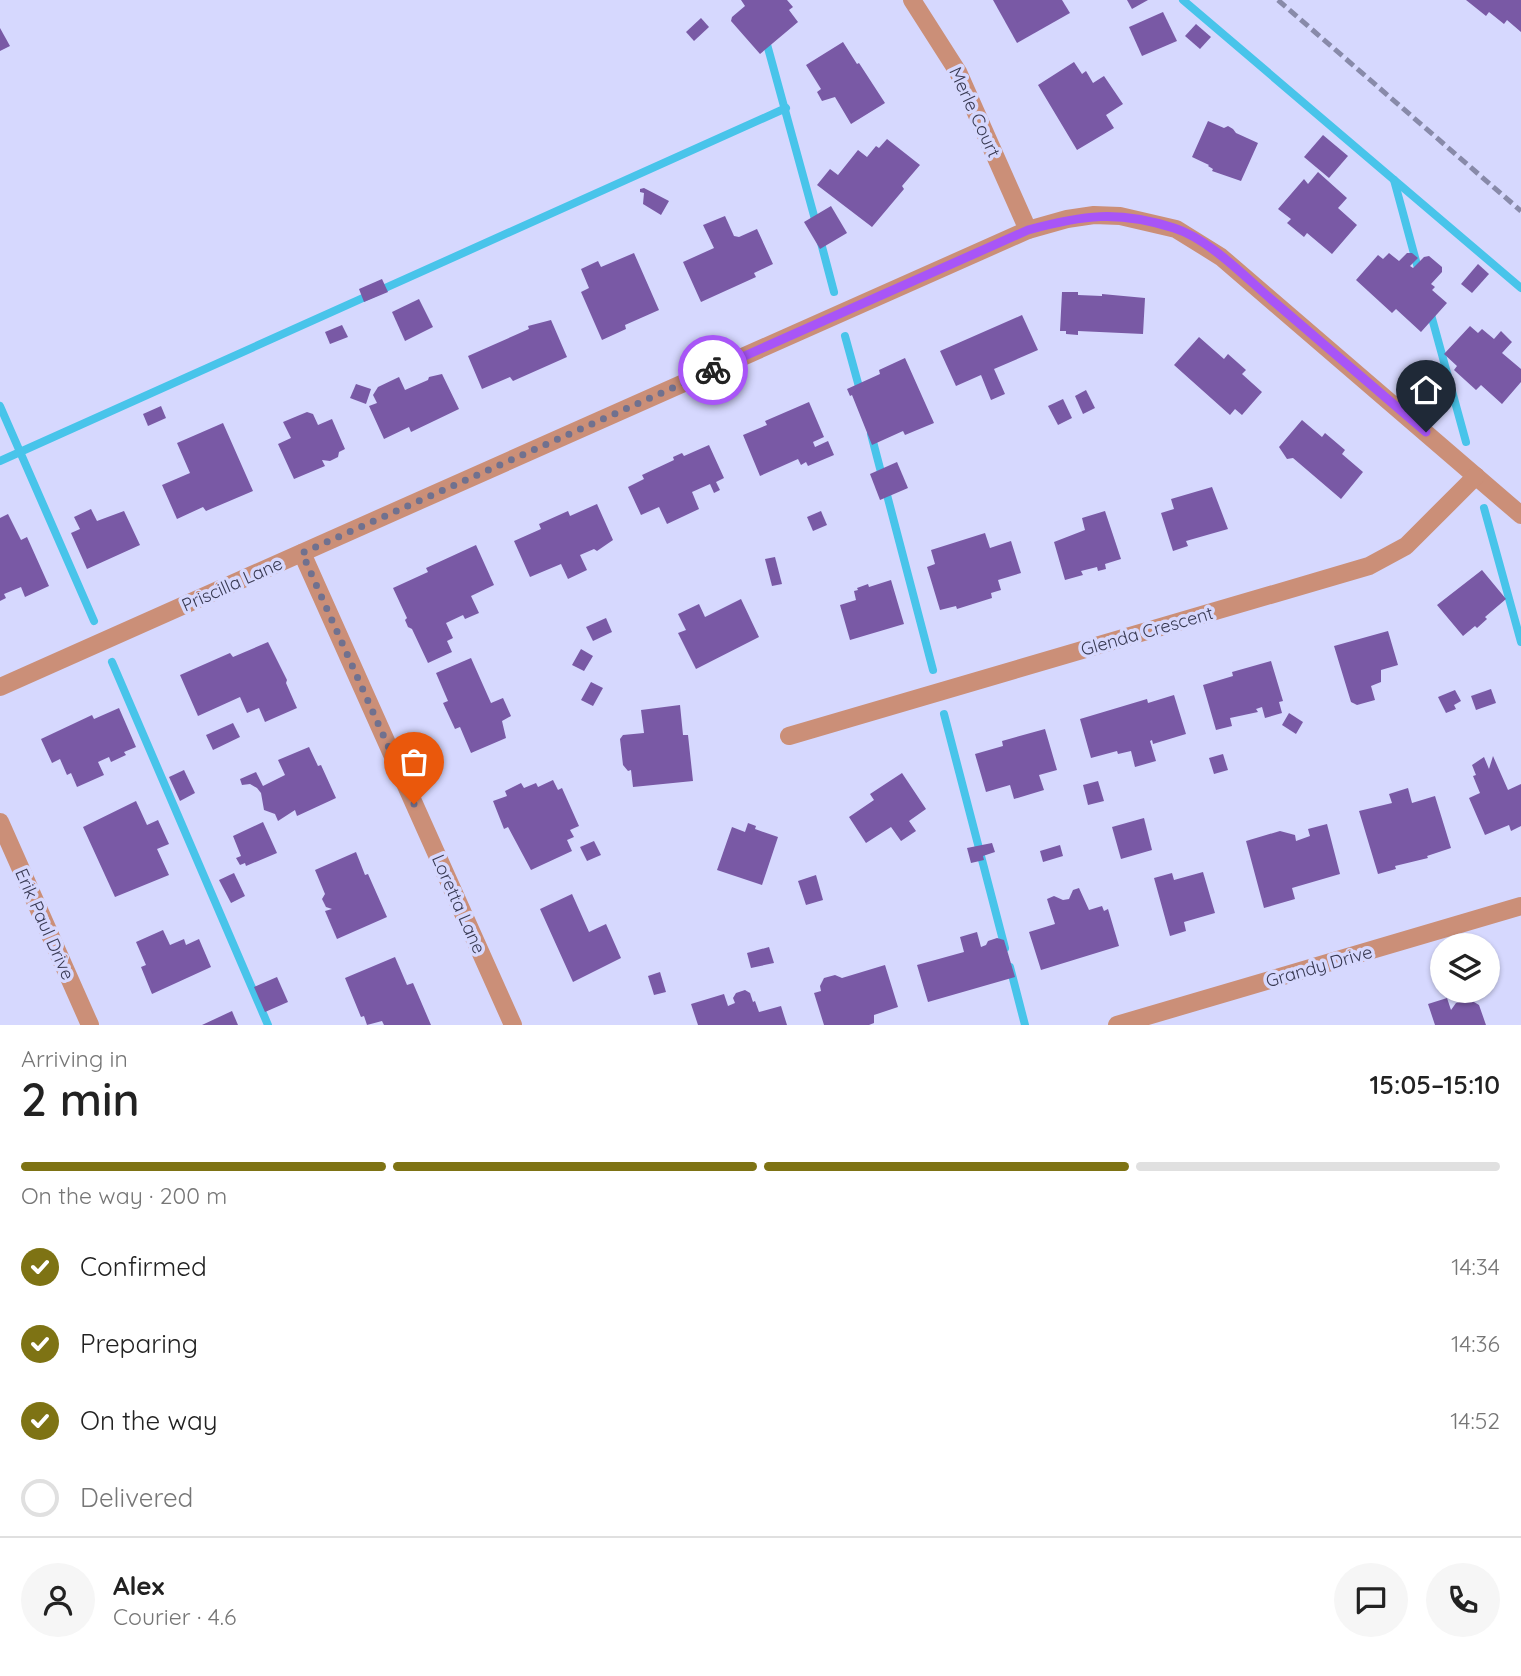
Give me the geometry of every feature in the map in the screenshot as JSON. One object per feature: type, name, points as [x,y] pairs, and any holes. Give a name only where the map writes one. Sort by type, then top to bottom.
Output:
[{"type":"street","name":"Merle Court","points":[[912,0],[958,72],[1028,230]]},
{"type":"street","name":"Priscilla Lane","points":[[0,687],[1028,230],[1094,215],[1120,216],[1176,229],[1222,257],[1521,514]]},
{"type":"street","name":"Glenda Crescent","points":[[789,736],[1369,566],[1406,546],[1476,476]]},
{"type":"street","name":"Loretta Lane","points":[[302,553],[513,1025]]},
{"type":"street","name":"Erik Paul Drive","points":[[0,822],[90,1025]]},
{"type":"street","name":"Grandy Drive","points":[[1117,1025],[1521,906]]},
{"type":"building","points":[[741,0],[787,0],[793,7],[789,10],[798,22],[760,54],[731,21],[745,6]]},
{"type":"building","points":[[993,0],[1062,0],[1070,13],[1017,43]]},
{"type":"building","points":[[1127,0],[1148,0],[1132,9]]},
{"type":"building","points":[[1466,0],[1521,0],[1521,32],[1507,20],[1504,24],[1489,12],[1486,16]]},
{"type":"building","points":[[1163,12],[1177,41],[1142,56],[1129,27]]},
{"type":"building","points":[[701,18],[709,27],[694,41],[686,32]]},
{"type":"building","points":[[1196,24],[1211,37],[1200,49],[1185,36]]},
{"type":"building","points":[[0,28],[10,46],[0,51]]},
{"type":"building","points":[[843,42],[885,103],[851,124],[835,97],[822,101],[817,92],[821,89],[806,65]]},
{"type":"building","points":[[1074,62],[1082,74],[1086,71],[1093,83],[1104,76],[1123,104],[1106,115],[1114,128],[1077,150],[1038,85]]},
{"type":"building","points":[[1208,121],[1224,128],[1228,126],[1236,133],[1258,143],[1241,181],[1212,171],[1209,165],[1192,157]]},
{"type":"building","points":[[1323,135],[1348,156],[1329,178],[1304,157]]},
{"type":"building","points":[[887,139],[920,165],[872,227],[817,185],[830,169],[838,175],[858,150],[867,157],[876,146],[879,148]]},
{"type":"building","points":[[1318,172],[1347,198],[1338,208],[1357,225],[1332,254],[1307,233],[1304,237],[1287,223],[1291,219],[1278,209],[1304,179],[1308,184]]},
{"type":"building","points":[[644,188],[669,201],[661,215],[643,204],[644,193],[640,192],[640,189]]},
{"type":"building","points":[[831,206],[847,233],[820,249],[804,222]]},
{"type":"building","points":[[725,216],[734,236],[739,237],[757,229],[773,264],[754,273],[756,277],[701,302],[683,262],[714,248],[703,225]]},
{"type":"building","points":[[634,253],[659,310],[625,325],[626,329],[602,340],[581,292],[589,288],[581,269],[598,261],[601,267]]},
{"type":"building","points":[[1389,253],[1399,261],[1407,253],[1412,253],[1418,258],[1410,266],[1413,268],[1424,257],[1429,256],[1442,267],[1442,272],[1431,284],[1435,287],[1432,290],[1447,303],[1421,332],[1396,309],[1392,313],[1356,280],[1378,255],[1383,259]]},
{"type":"building","points":[[1478,264],[1489,274],[1472,293],[1461,284]]},
{"type":"building","points":[[382,279],[388,292],[364,302],[359,289]]},
{"type":"building","points":[[1062,292],[1145,298],[1143,334],[1078,331],[1078,335],[1060,331]]},
{"type":"building","points":[[419,299],[433,327],[405,341],[392,312]]},
{"type":"building","points":[[1022,315],[1038,350],[994,369],[1005,394],[991,400],[981,375],[956,386],[940,351]]},
{"type":"building","points":[[551,320],[567,357],[513,381],[510,377],[482,389],[468,356],[529,329],[528,326]]},
{"type":"building","points":[[342,325],[348,337],[330,344],[325,332]]},
{"type":"building","points":[[1470,326],[1478,333],[1482,329],[1494,339],[1501,331],[1512,342],[1502,353],[1521,369],[1521,382],[1502,404],[1481,385],[1476,390],[1454,370],[1457,366],[1444,354]]},
{"type":"building","points":[[1199,337],[1224,359],[1228,354],[1246,370],[1242,374],[1262,392],[1242,415],[1235,409],[1230,415],[1174,365]]},
{"type":"building","points":[[905,358],[934,423],[905,435],[903,431],[872,445],[852,395],[850,396],[847,389],[880,374],[879,370]]},
{"type":"building","points":[[442,374],[459,409],[411,432],[409,427],[384,439],[369,406],[377,403],[373,395],[378,387],[399,377],[405,390],[428,380],[429,377]]},
{"type":"building","points":[[356,384],[371,389],[366,404],[350,398]]},
{"type":"building","points":[[1086,390],[1095,408],[1083,414],[1075,396]]},
{"type":"building","points":[[1063,399],[1072,418],[1058,425],[1048,406]]},
{"type":"building","points":[[809,402],[824,437],[813,442],[815,447],[828,441],[834,455],[808,466],[806,462],[801,465],[798,459],[760,476],[743,435],[767,425],[765,421]]},
{"type":"building","points":[[161,406],[166,418],[148,426],[143,414]]},
{"type":"building","points":[[307,412],[313,414],[318,425],[332,419],[345,449],[330,461],[322,460],[325,466],[294,479],[278,444],[291,438],[283,422]]},
{"type":"building","points":[[1302,420],[1322,437],[1325,433],[1345,450],[1342,454],[1363,472],[1341,499],[1293,458],[1287,459],[1279,447]]},
{"type":"building","points":[[223,423],[253,491],[206,511],[203,507],[177,519],[162,485],[190,473],[177,443]]},
{"type":"building","points":[[709,445],[724,478],[716,482],[720,490],[714,493],[710,484],[692,492],[699,509],[667,524],[659,507],[641,515],[628,487],[644,479],[642,475],[674,460],[673,457],[682,453],[684,456]]},
{"type":"building","points":[[897,462],[908,488],[880,500],[870,474]]},
{"type":"building","points":[[1212,487],[1228,529],[1186,541],[1188,546],[1173,551],[1161,513],[1174,509],[1171,499]]},
{"type":"building","points":[[597,504],[613,540],[597,551],[594,549],[580,555],[587,570],[568,579],[561,564],[530,577],[514,541],[541,529],[539,524],[568,511],[570,516]]},
{"type":"building","points":[[91,509],[97,521],[124,511],[140,545],[87,569],[71,533],[80,529],[74,517]]},
{"type":"building","points":[[821,511],[827,525],[813,531],[807,517]]},
{"type":"building","points":[[1105,511],[1121,559],[1105,564],[1106,569],[1098,571],[1097,567],[1081,571],[1083,575],[1065,580],[1054,542],[1085,530],[1082,518]]},
{"type":"building","points":[[8,514],[21,540],[27,537],[49,586],[25,597],[21,587],[4,594],[6,598],[0,601],[0,518]]},
{"type":"building","points":[[985,533],[990,548],[1011,541],[1021,573],[998,580],[1001,590],[991,593],[992,598],[957,609],[956,606],[940,610],[927,567],[935,564],[931,550]]},
{"type":"building","points":[[476,545],[494,585],[471,596],[479,613],[465,619],[463,615],[446,623],[453,638],[447,641],[452,652],[428,663],[412,629],[408,627],[405,620],[407,618],[393,588],[428,572],[426,568]]},
{"type":"building","points":[[775,557],[782,584],[772,586],[765,559]]},
{"type":"building","points":[[1482,570],[1506,599],[1485,617],[1487,619],[1477,628],[1475,626],[1463,636],[1437,605]]},
{"type":"building","points":[[891,580],[904,624],[850,640],[840,605],[856,600],[854,591],[858,590],[857,588]]},
{"type":"building","points":[[741,599],[759,637],[696,669],[678,633],[686,630],[678,614],[699,604],[705,617]]},
{"type":"building","points":[[606,618],[612,632],[593,641],[586,627]]},
{"type":"building","points":[[1388,631],[1398,665],[1381,670],[1381,682],[1371,686],[1375,700],[1357,705],[1351,702],[1334,646]]},
{"type":"building","points":[[268,642],[287,680],[297,708],[265,722],[259,708],[247,713],[240,697],[198,716],[180,675],[230,653],[233,657]]},
{"type":"building","points":[[581,649],[593,656],[584,671],[572,665]]},
{"type":"building","points":[[471,658],[491,703],[503,698],[511,716],[502,721],[506,738],[471,753],[460,727],[455,729],[443,703],[448,701],[436,673]]},
{"type":"building","points":[[1271,661],[1283,701],[1279,702],[1282,713],[1265,718],[1262,707],[1256,709],[1258,712],[1230,718],[1232,726],[1216,730],[1203,685],[1233,676],[1232,672]]},
{"type":"building","points":[[591,682],[603,688],[593,706],[581,700]]},
{"type":"building","points":[[1491,689],[1496,703],[1476,710],[1471,696]]},
{"type":"building","points":[[1455,690],[1461,701],[1454,705],[1456,709],[1446,713],[1438,697]]},
{"type":"building","points":[[1174,695],[1186,734],[1153,744],[1152,740],[1150,741],[1156,761],[1135,767],[1131,751],[1118,754],[1117,751],[1091,758],[1080,719],[1147,699],[1148,703]]},
{"type":"building","points":[[680,705],[683,735],[688,735],[693,781],[633,787],[631,770],[628,771],[623,765],[620,739],[623,735],[644,733],[641,710]]},
{"type":"building","points":[[119,708],[136,747],[111,762],[109,757],[98,762],[104,775],[77,787],[71,773],[67,775],[60,759],[52,763],[41,739],[92,715],[94,719]]},
{"type":"building","points":[[1289,713],[1303,722],[1296,734],[1282,725]]},
{"type":"building","points":[[233,723],[240,737],[213,750],[206,735]]},
{"type":"building","points":[[1045,729],[1057,770],[1039,775],[1044,790],[1014,799],[1010,785],[986,792],[975,754],[1003,746],[1002,741]]},
{"type":"building","points":[[309,747],[318,766],[321,765],[336,798],[297,816],[295,810],[278,821],[275,814],[264,810],[261,793],[257,788],[250,784],[242,785],[240,779],[256,772],[263,786],[285,775],[278,760]]},
{"type":"building","points":[[1223,754],[1228,770],[1214,774],[1209,758]]},
{"type":"building","points":[[1493,756],[1508,790],[1521,784],[1521,826],[1511,831],[1509,825],[1485,835],[1469,798],[1480,793],[1472,765],[1484,757],[1489,769]]},
{"type":"building","points":[[184,770],[195,793],[180,801],[169,777]]},
{"type":"building","points":[[902,773],[926,809],[909,821],[916,831],[901,841],[891,827],[866,843],[849,817],[874,800],[870,794]]},
{"type":"building","points":[[553,780],[558,790],[562,788],[579,826],[570,830],[574,837],[567,840],[572,851],[531,870],[508,827],[504,829],[493,801],[507,796],[505,791],[521,783],[524,788],[536,783],[538,787]]},
{"type":"building","points":[[1098,781],[1104,801],[1088,805],[1083,785]]},
{"type":"building","points":[[1408,788],[1412,803],[1435,796],[1451,848],[1378,874],[1359,811],[1392,803],[1389,794]]},
{"type":"building","points":[[136,801],[147,825],[158,820],[169,844],[157,849],[169,875],[115,897],[83,827]]},
{"type":"building","points":[[1144,818],[1152,850],[1121,859],[1112,827]]},
{"type":"building","points":[[263,822],[277,853],[246,866],[245,863],[240,865],[236,858],[241,856],[233,836]]},
{"type":"building","points":[[748,823],[756,826],[755,829],[778,837],[762,885],[717,870],[732,827],[745,832]]},
{"type":"building","points":[[1327,824],[1340,874],[1292,888],[1295,899],[1264,908],[1246,841],[1280,831],[1295,835],[1296,841],[1310,836],[1308,829]]},
{"type":"building","points":[[594,841],[601,855],[587,861],[580,847]]},
{"type":"building","points":[[992,843],[995,852],[983,856],[984,860],[971,863],[967,848]]},
{"type":"building","points":[[1060,845],[1063,856],[1043,862],[1040,851]]},
{"type":"building","points":[[356,852],[387,917],[337,939],[325,911],[332,909],[326,907],[322,899],[325,894],[315,870]]},
{"type":"building","points":[[1203,872],[1215,913],[1184,922],[1186,931],[1170,936],[1154,878],[1172,873],[1174,880]]},
{"type":"building","points":[[234,873],[245,896],[231,903],[219,880]]},
{"type":"building","points":[[816,875],[823,900],[806,905],[798,881]]},
{"type":"building","points":[[1079,888],[1089,910],[1102,906],[1104,911],[1108,909],[1119,946],[1041,970],[1029,932],[1055,924],[1047,899],[1054,896],[1063,900],[1069,899],[1073,890]]},
{"type":"building","points":[[572,894],[589,932],[606,924],[621,958],[573,982],[540,909]]},
{"type":"building","points":[[163,930],[170,945],[184,939],[186,945],[199,939],[211,967],[152,994],[141,967],[146,965],[136,942]]},
{"type":"building","points":[[977,932],[981,947],[997,938],[1004,940],[1015,977],[928,1002],[917,965],[964,952],[960,937]]},
{"type":"building","points":[[769,947],[774,963],[751,968],[747,953]]},
{"type":"building","points":[[395,957],[407,985],[413,983],[431,1025],[384,1025],[382,1021],[367,1025],[364,1016],[361,1017],[345,978]]},
{"type":"building","points":[[885,965],[898,1007],[874,1015],[874,1023],[869,1025],[824,1025],[814,993],[821,991],[824,978],[835,975],[842,978]]},
{"type":"building","points":[[660,972],[666,992],[654,995],[648,976]]},
{"type":"building","points":[[277,977],[288,1002],[265,1012],[254,987]]},
{"type":"building","points":[[745,990],[750,993],[759,1012],[781,1006],[787,1025],[698,1025],[691,1004],[724,994],[728,1006],[735,1003],[733,998],[736,993]]},
{"type":"building","points":[[1449,1003],[1451,1010],[1456,1003],[1476,1003],[1479,1005],[1486,1025],[1435,1025],[1428,1004]]},
{"type":"building","points":[[232,1011],[238,1025],[202,1025]]},
{"type":"waterway","points":[[1183,0],[1521,288]]},
{"type":"waterway","points":[[765,37],[816,223]]},
{"type":"waterway","points":[[0,461],[786,108]]},
{"type":"waterway","points":[[1394,180],[1419,272]]},
{"type":"waterway","points":[[820,239],[834,292]]},
{"type":"waterway","points":[[1430,311],[1466,442]]},
{"type":"waterway","points":[[845,336],[861,394]]},
{"type":"waterway","points":[[0,406],[94,621]]},
{"type":"waterway","points":[[871,434],[933,670]]},
{"type":"waterway","points":[[1484,508],[1521,642]]},
{"type":"waterway","points":[[112,662],[268,1025]]},
{"type":"waterway","points":[[944,714],[1005,948]]},
{"type":"waterway","points":[[1010,967],[1025,1025]]},
{"type":"railway","points":[[1278,0],[1521,211]]},
{"type":"way so far","points":[[414,804],[302,553],[713,370]]},
{"type":"route","points":[[713,370],[1028,230],[1067,219],[1094,215],[1120,216],[1176,229],[1222,257],[1426,432]]}]
